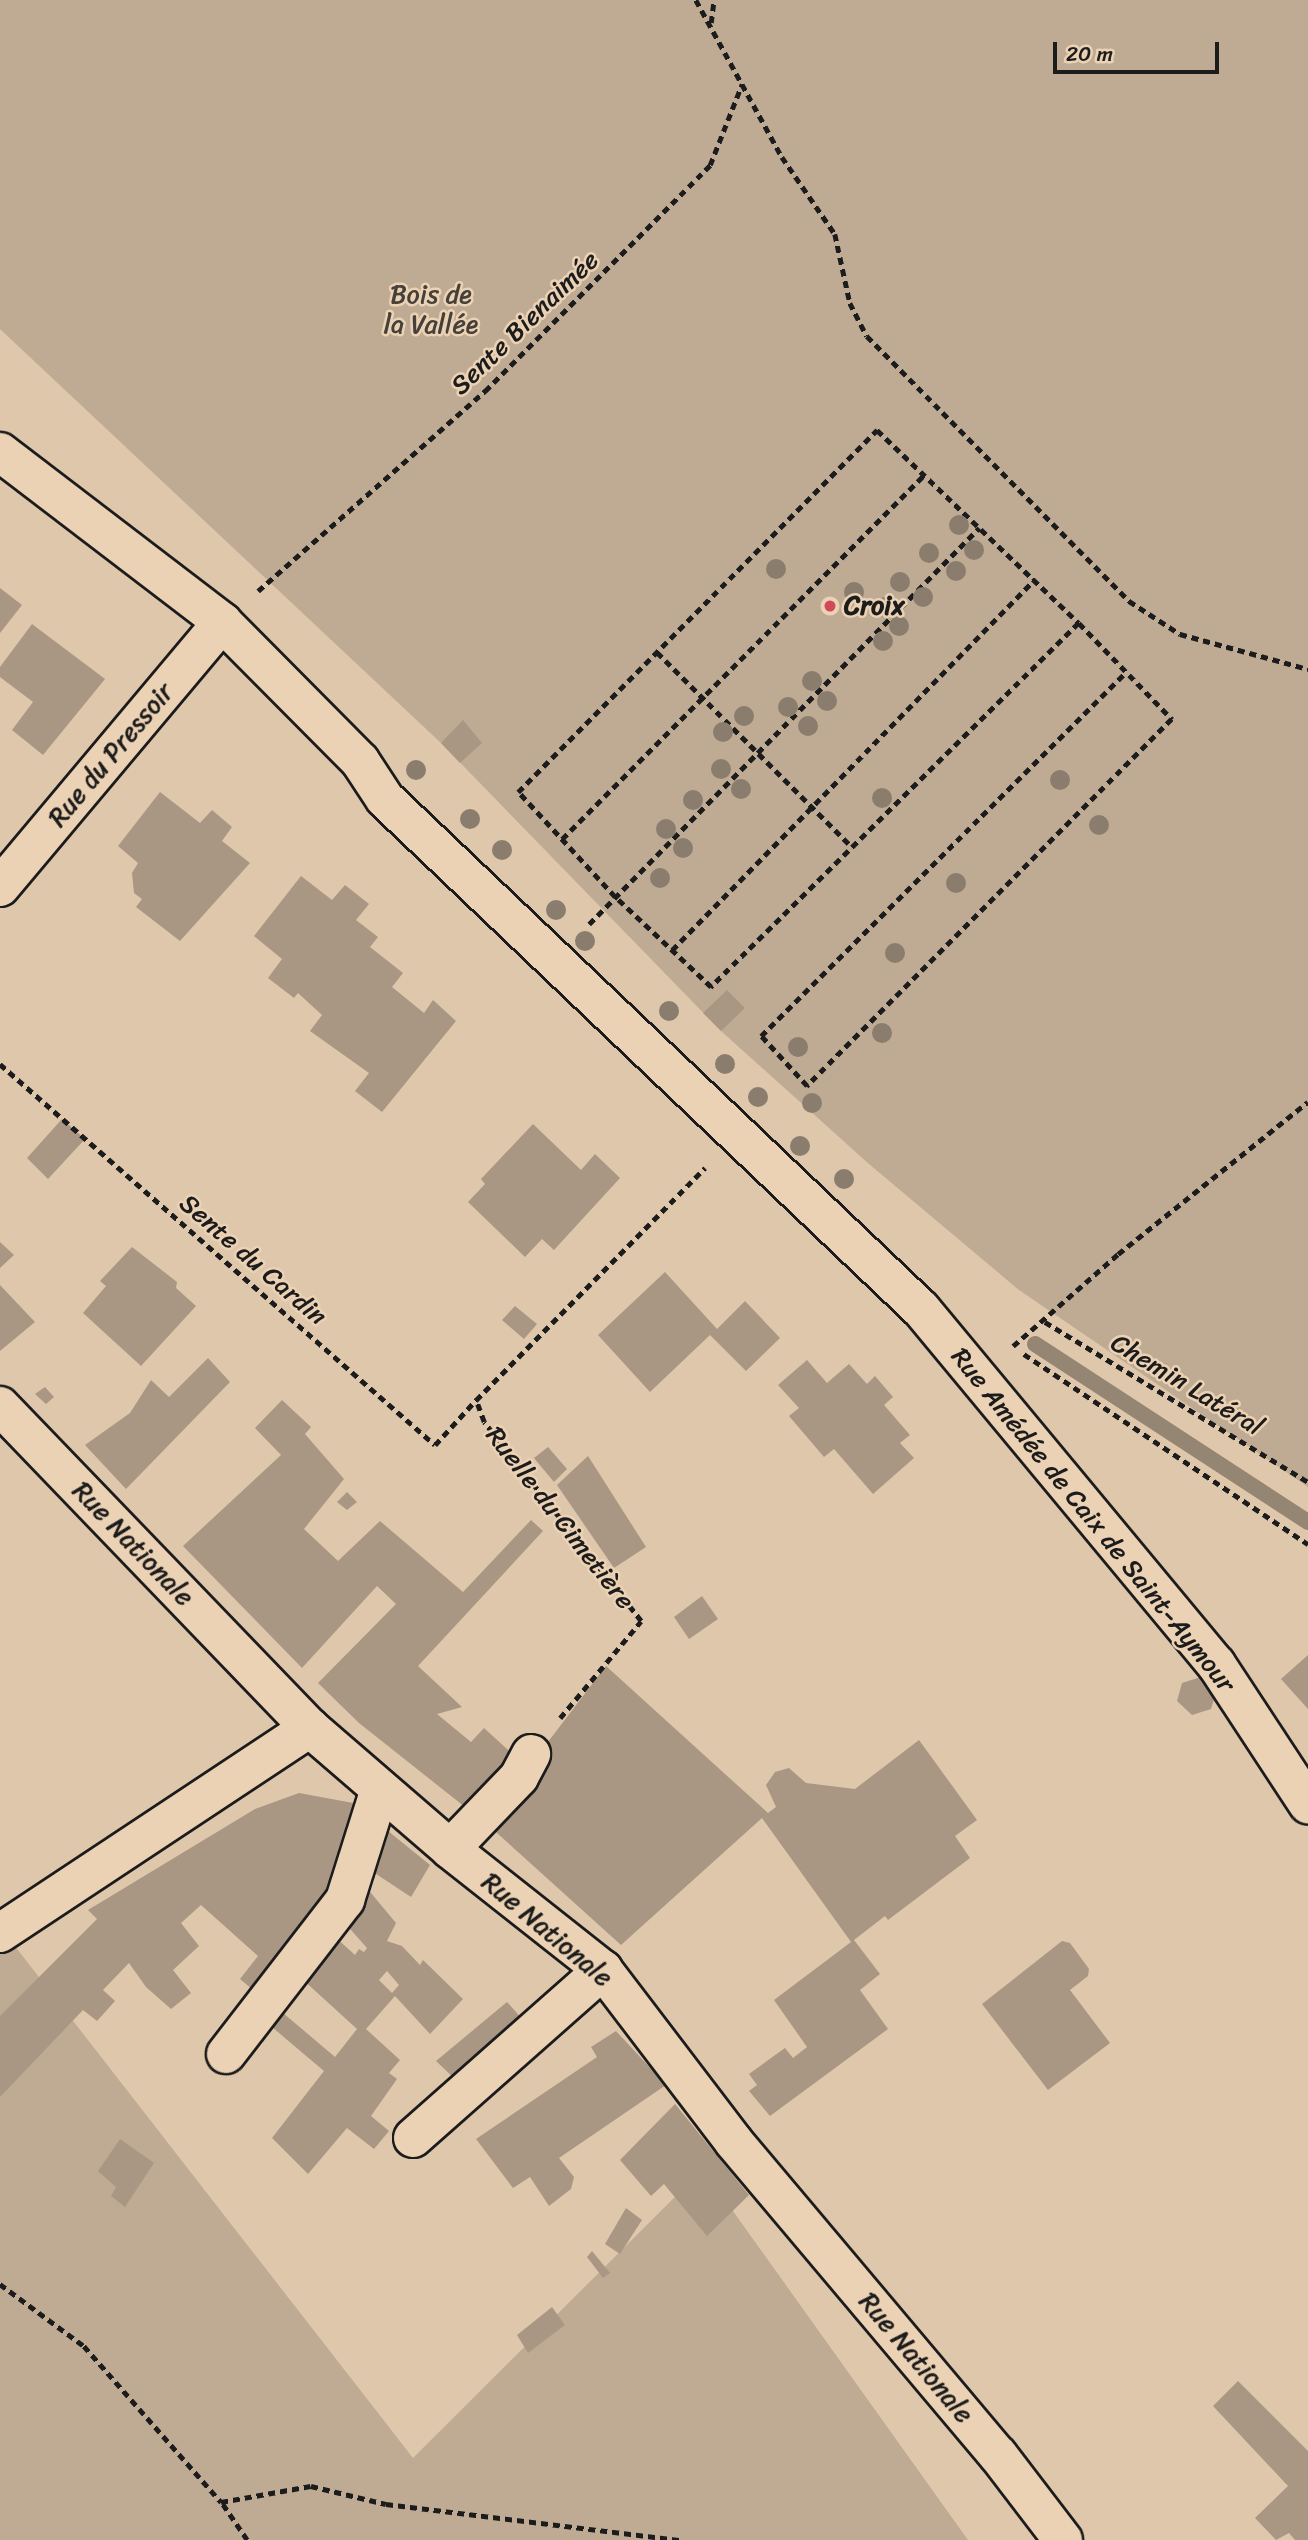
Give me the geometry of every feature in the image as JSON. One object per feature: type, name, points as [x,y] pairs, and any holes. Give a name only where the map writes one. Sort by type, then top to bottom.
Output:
[{"type":"street","name":"Rue Amédée de Caix de Saint-Aymour","points":[[0,452],[222,622],[359,761],[385,799],[921,1309],[1216,1664],[1308,1804]]},
{"type":"street","name":"Rue du Pressoir","points":[[0,887],[222,622]]},
{"type":"street","name":"Rue Nationale","points":[[0,1406],[310,1728],[450,1849],[603,1970],[734,2141],[998,2455],[1063,2540]]},
{"type":"street","points":[[0,1933],[310,1728]]},
{"type":"street","points":[[450,1849],[519,1777],[531,1754]]},
{"type":"street","points":[[226,2054],[345,1900],[380,1789]]},
{"type":"street","points":[[414,2138],[603,1970]]},
{"type":"path","points":[[696,0],[711,23],[782,157],[835,233],[850,303],[867,336],[1129,601],[1180,634],[1308,669]]},
{"type":"path","points":[[711,23],[714,0]]},
{"type":"path","name":"Sente Bienaimée","points":[[222,622],[485,391],[710,165],[742,83]]},
{"type":"path","points":[[1079,623],[711,987],[615,897],[518,792],[877,430],[1079,623],[1124,674],[1172,719],[807,1086],[761,1036],[1124,674]]},
{"type":"path","points":[[562,839],[924,475]]},
{"type":"path","points":[[554,960],[979,528]]},
{"type":"path","points":[[672,950],[1035,579]]},
{"type":"path","points":[[657,652],[756,754],[852,847]]},
{"type":"path","name":"Sente du Cardin","points":[[0,1064],[435,1445],[476,1400]]},
{"type":"path","points":[[1013,1347],[1045,1322],[1118,1254],[1308,1102]]},
{"type":"path","name":"Ruelle du Cimetière","points":[[531,1754],[641,1621],[484,1422],[476,1400],[675,1198]]},
{"type":"path","name":"Chemin Latéral","points":[[1045,1322],[1308,1482]]},
{"type":"path","points":[[1003,1340],[1308,1544]]},
{"type":"path","points":[[0,2284],[84,2346],[221,2502],[247,2540]]},
{"type":"path","points":[[221,2502],[311,2486],[386,2504],[681,2540]]},
{"type":"green space","name":"Bois de la Vallée","points":[[0,0],[1308,0],[1308,1487],[1019,1290],[869,1164],[721,1031],[441,743],[0,329]]},
{"type":"green space","points":[[0,1927],[413,2458],[703,2169],[968,2540],[0,2540]]},
{"type":"building","points":[[0,588],[22,605],[0,633]]},
{"type":"building","points":[[32,624],[105,679],[43,755],[12,730],[33,702],[0,677],[0,667]]},
{"type":"building","points":[[463,720],[482,743],[460,763],[441,743]]},
{"type":"building","points":[[160,792],[200,823],[212,810],[232,827],[222,841],[250,863],[180,941],[136,907],[142,899],[134,893],[132,873],[138,863],[118,846]]},
{"type":"building","points":[[301,876],[332,900],[345,885],[369,904],[356,920],[378,937],[370,947],[403,973],[392,987],[424,1013],[433,1000],[456,1021],[382,1112],[355,1091],[369,1073],[310,1031],[322,1015],[298,993],[294,998],[268,978],[282,959],[254,936]]},
{"type":"building","points":[[727,990],[745,1008],[721,1031],[703,1013]]},
{"type":"building","points":[[62,1119],[85,1139],[48,1179],[27,1158]]},
{"type":"building","points":[[533,1124],[581,1170],[595,1154],[620,1178],[554,1250],[542,1239],[525,1257],[468,1202],[485,1184],[481,1179]]},
{"type":"building","points":[[0,1242],[14,1255],[0,1268]]},
{"type":"building","points":[[132,1247],[177,1282],[176,1288],[196,1306],[141,1366],[83,1313],[106,1286],[100,1281]]},
{"type":"building","points":[[665,1272],[717,1329],[745,1301],[780,1338],[746,1371],[710,1335],[650,1392],[598,1335]]},
{"type":"building","points":[[0,1285],[35,1322],[0,1351]]},
{"type":"building","points":[[515,1306],[537,1324],[524,1339],[502,1320]]},
{"type":"building","points":[[208,1358],[230,1382],[126,1489],[85,1445],[130,1413],[151,1380],[169,1397]]},
{"type":"building","points":[[807,1360],[827,1383],[849,1364],[867,1384],[875,1376],[893,1397],[884,1405],[910,1435],[900,1443],[914,1458],[873,1494],[834,1449],[824,1457],[789,1416],[799,1408],[778,1385]]},
{"type":"building","points":[[45,1387],[54,1397],[46,1404],[35,1394]]},
{"type":"building","points":[[282,1400],[311,1427],[305,1434],[344,1479],[304,1529],[338,1561],[380,1521],[463,1592],[531,1520],[543,1531],[418,1666],[462,1707],[437,1714],[471,1742],[484,1728],[520,1761],[470,1811],[359,1723],[318,1683],[396,1604],[377,1586],[302,1668],[183,1546],[281,1455],[255,1428]]},
{"type":"building","points":[[548,1447],[567,1469],[554,1482],[534,1458]]},
{"type":"building","points":[[588,1456],[646,1547],[614,1568],[557,1485]]},
{"type":"building","points":[[347,1492],[357,1502],[347,1510],[337,1502]]},
{"type":"building","points":[[702,1596],[718,1619],[689,1639],[674,1617]]},
{"type":"building","points":[[1308,1655],[1308,1709],[1281,1679]]},
{"type":"building","points":[[606,1666],[768,1813],[776,1807],[766,1785],[775,1772],[789,1768],[806,1783],[855,1789],[919,1740],[977,1820],[955,1836],[970,1858],[888,1920],[885,1916],[854,1940],[880,1974],[860,1990],[888,2029],[770,2116],[749,2091],[757,2085],[749,2074],[785,2048],[793,2058],[807,2047],[774,2000],[851,1942],[762,1818],[621,1945],[486,1823]]},
{"type":"building","points":[[1207,1675],[1217,1689],[1211,1709],[1192,1715],[1177,1701],[1182,1683]]},
{"type":"building","points":[[299,1793],[364,1805],[335,1895],[259,1995],[240,1979],[258,1956],[201,1905],[181,1923],[199,1946],[173,1970],[191,1993],[171,2009],[146,1987],[129,1963],[103,1990],[115,2001],[97,2021],[83,2010],[0,2097],[0,2016],[97,1919],[88,1910],[255,1809]]},
{"type":"building","points":[[377,1822],[430,1865],[411,1897],[364,1866]]},
{"type":"building","points":[[366,1887],[396,1923],[387,1941],[402,1946],[420,1965],[423,1960],[463,1999],[430,2034],[395,1996],[366,2029],[400,2060],[389,2073],[397,2079],[371,2116],[389,2131],[374,2149],[347,2128],[308,2174],[272,2138],[324,2071],[266,2022],[276,2007],[335,2057],[357,2029],[301,1978],[333,1935],[355,1955],[359,1949],[364,1952],[367,1948],[343,1921]],"holes":[[[387,1971],[399,1985],[392,1993],[379,1980]]]},
{"type":"building","points":[[1062,1941],[1070,1943],[1089,1969],[1088,1976],[1070,1990],[1110,2043],[1048,2090],[982,2004]]},
{"type":"building","points":[[507,2002],[524,2021],[456,2080],[436,2061]]},
{"type":"building","points":[[616,2031],[666,2085],[559,2158],[574,2177],[571,2189],[549,2206],[530,2177],[513,2188],[476,2139],[597,2057],[591,2047]]},
{"type":"building","points":[[675,2104],[749,2195],[707,2236],[664,2184],[651,2196],[620,2160]]},
{"type":"building","points":[[120,2139],[154,2163],[125,2207],[111,2196],[116,2187],[98,2171]]},
{"type":"building","points":[[626,2208],[642,2220],[620,2254],[605,2244]]},
{"type":"building","points":[[592,2251],[610,2273],[603,2278],[587,2257]]},
{"type":"building","points":[[552,2307],[565,2325],[528,2353],[517,2335]]},
{"type":"building","points":[[1238,2381],[1308,2451],[1308,2540],[1295,2540],[1289,2533],[1276,2540],[1255,2518],[1288,2486],[1213,2406]]},
{"type":"waterway","points":[[1035,1344],[1308,1522]]},
{"type":"place","name":"Croix","points":[[830,606]]}]
